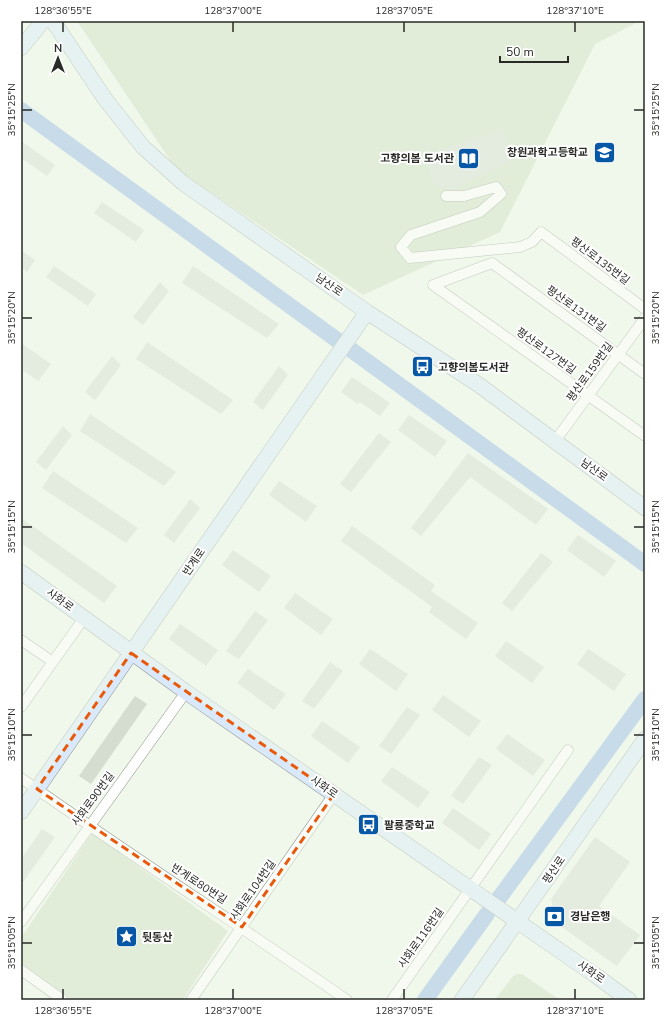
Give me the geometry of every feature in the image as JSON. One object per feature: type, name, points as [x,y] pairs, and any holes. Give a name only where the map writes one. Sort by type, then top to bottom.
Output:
[{"type":"main road","points":[[21,48],[43,21]]},
{"type":"main road","name":"남산로","points":[[53,21],[105,99],[142,147],[183,183],[367,312],[479,385],[645,508]]},
{"type":"main road","name":"반계로","points":[[21,812],[367,312]]},
{"type":"main road","name":"사화로","points":[[21,572],[186,692],[518,921],[629,1000]]},
{"type":"main road","name":"평산로","points":[[462,1000],[645,739]]},
{"type":"street","name":"평산로135번길","points":[[446,196],[464,196],[496,186],[501,194],[480,212],[412,235],[401,247],[410,258],[520,247],[532,242],[541,232],[645,309]]},
{"type":"street","name":"평산로127번길","points":[[492,263],[433,285],[645,436]]},
{"type":"street","name":"평산로131번길","points":[[492,263],[645,374]]},
{"type":"street","name":"평산로159번길","points":[[555,441],[617,354],[645,318]]},
{"type":"street","points":[[21,707],[84,618]]},
{"type":"street","points":[[21,640],[53,662]]},
{"type":"street","name":"사화로90번길","points":[[21,922],[186,692]]},
{"type":"street","name":"사화로116번길","points":[[392,1000],[568,750]]},
{"type":"street","name":"반계로80번길","points":[[21,778],[89,826],[242,927],[347,1000]]},
{"type":"street","name":"사화로104번길","points":[[191,1000],[334,794]]},
{"type":"street","points":[[21,970],[64,1000]]},
{"type":"highlighted area","points":[[131,653],[334,794],[242,927],[37,789]]},
{"type":"green space","points":[[77,21],[640,21],[595,44],[500,232],[363,295],[176,169]]},
{"type":"green space","points":[[92,833],[228,931],[183,1000],[73,1000],[21,963],[21,938]]},
{"type":"green space","points":[[517,974],[522,974],[560,1000],[495,1000],[512,977]]},
{"type":"building","name":"고향의봄 도서관","points":[[503,128],[512,161],[471,180],[456,190],[436,187],[430,177],[426,155]]},
{"type":"building","points":[[21,141],[55,165],[47,176],[21,158]]},
{"type":"building","points":[[102,202],[144,230],[136,242],[94,213]]},
{"type":"building","points":[[21,250],[35,260],[27,272],[21,267]]},
{"type":"building","points":[[54,266],[96,294],[88,306],[46,277]]},
{"type":"building","points":[[193,266],[279,324],[267,338],[182,283]]},
{"type":"building","points":[[160,282],[169,291],[143,325],[133,317]]},
{"type":"building","points":[[147,342],[233,400],[221,414],[136,359]]},
{"type":"building","points":[[21,343],[51,364],[38,381],[21,369]]},
{"type":"building","points":[[112,356],[121,365],[95,400],[85,392]]},
{"type":"building","points":[[279,366],[288,375],[263,410],[253,402]]},
{"type":"building","points":[[352,377],[390,403],[380,416],[360,402],[358,404],[341,392]]},
{"type":"building","points":[[90,414],[176,472],[164,486],[80,431]]},
{"type":"building","points":[[409,415],[447,441],[435,457],[398,430]]},
{"type":"building","points":[[63,426],[72,435],[46,470],[36,462]]},
{"type":"building","points":[[379,433],[391,442],[351,492],[340,484]]},
{"type":"building","points":[[468,453],[548,509],[536,525],[470,477],[421,536],[411,528]]},
{"type":"building","points":[[53,471],[138,528],[126,543],[42,488]]},
{"type":"building","points":[[279,481],[317,506],[306,522],[269,495]]},
{"type":"building","points":[[190,499],[200,508],[174,543],[164,535]]},
{"type":"building","points":[[21,518],[117,586],[104,603],[21,543]]},
{"type":"building","points":[[352,526],[435,585],[431,591],[478,623],[466,639],[429,612],[432,607],[341,541]]},
{"type":"building","points":[[578,535],[616,561],[604,577],[567,550]]},
{"type":"building","points":[[233,550],[271,576],[259,592],[222,565]]},
{"type":"building","points":[[541,553],[553,562],[512,611],[502,603]]},
{"type":"building","points":[[295,593],[333,619],[321,635],[284,608]]},
{"type":"building","points":[[255,611],[268,620],[239,659],[226,651]]},
{"type":"building","points":[[180,624],[218,650],[206,666],[169,639]]},
{"type":"building","points":[[506,641],[544,667],[532,683],[495,656]]},
{"type":"building","points":[[370,649],[408,674],[396,691],[359,664]]},
{"type":"building","points":[[588,649],[626,674],[614,691],[577,664]]},
{"type":"building","points":[[330,662],[343,671],[314,709],[302,701]]},
{"type":"building","points":[[248,669],[286,694],[274,710],[237,683]]},
{"type":"building","points":[[443,695],[481,721],[469,737],[432,710]]},
{"type":"building","points":[[135,696],[147,704],[91,784],[79,776]]},
{"type":"building","points":[[407,707],[420,715],[391,754],[379,746]]},
{"type":"building","points":[[322,721],[360,747],[348,763],[311,736]]},
{"type":"building","points":[[507,734],[545,760],[533,776],[496,749]]},
{"type":"building","points":[[479,757],[492,765],[463,804],[451,796]]},
{"type":"building","points":[[392,767],[430,792],[418,808],[381,781]]},
{"type":"building","points":[[453,808],[491,834],[479,850],[442,823]]},
{"type":"building","points":[[42,829],[55,837],[21,885],[21,859]]},
{"type":"building","points":[[595,837],[630,862],[599,906],[640,935],[617,966],[556,923],[551,899]]},
{"type":"waterway","points":[[21,110],[337,340]]},
{"type":"waterway","points":[[350,349],[645,564]]},
{"type":"waterway","points":[[497,901],[645,699]]},
{"type":"waterway","points":[[425,1000],[487,914]]},
{"type":"place","name":"창원과학고등학교","points":[[604,152]]},
{"type":"place","name":"고향의봄 도서관","points":[[469,158]]},
{"type":"place","name":"고향의봄도서관","points":[[422,367]]},
{"type":"place","name":"팔룡중학교","points":[[368,825]]},
{"type":"place","name":"경남은행","points":[[554,916]]},
{"type":"place","name":"뒷동산","points":[[127,937]]}]
